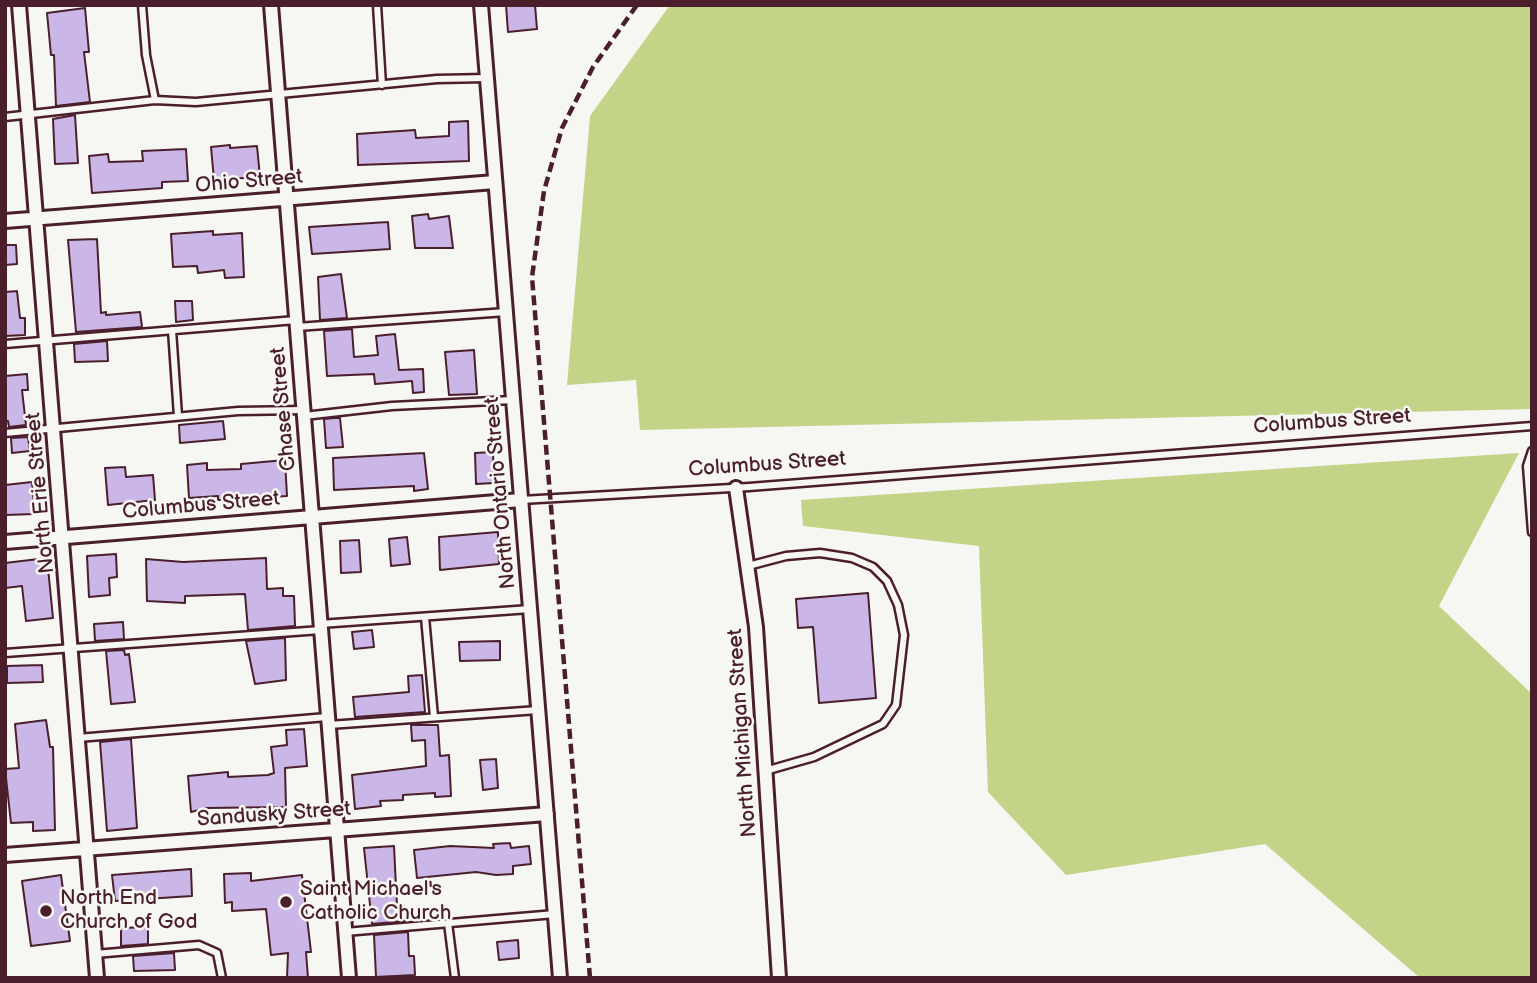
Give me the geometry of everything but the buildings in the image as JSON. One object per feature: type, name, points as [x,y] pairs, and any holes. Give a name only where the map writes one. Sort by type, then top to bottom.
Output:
[{"type":"street","name":"North Erie Street","points":[[19,5],[64,537],[97,978]]},
{"type":"street","name":"Chase Street","points":[[271,5],[349,978]]},
{"type":"street","name":"North Ontario Street","points":[[481,5],[560,978]]},
{"type":"street","name":"Ohio Street","points":[[5,221],[495,182]]},
{"type":"street","name":"North Michigan Street","points":[[736,488],[756,627],[779,978]]},
{"type":"street","name":"Columbus Street","points":[[5,542],[521,500]]},
{"type":"street","name":"Sandusky Street","points":[[5,855],[547,814]]},
{"type":"lane","points":[[142,5],[146,55],[155,100]]},
{"type":"lane","points":[[377,5],[382,85]]},
{"type":"lane","points":[[5,117],[155,100],[196,102],[487,78]]},
{"type":"lane","points":[[5,344],[172,330],[506,312]]},
{"type":"lane","points":[[172,330],[178,416]]},
{"type":"lane","points":[[5,433],[258,410],[304,413],[513,400]]},
{"type":"lane","name":"Columbus Street","points":[[521,500],[736,488],[1532,426]]},
{"type":"lane","points":[[1532,451],[1527,466],[1532,532]]},
{"type":"lane","points":[[748,566],[786,556],[808,554],[852,558],[873,567],[887,581],[898,605],[904,635],[896,705],[883,724],[814,757],[765,771]]},
{"type":"lane","points":[[5,653],[530,610]]},
{"type":"lane","points":[[425,617],[434,717]]},
{"type":"lane","points":[[78,738],[538,710]]},
{"type":"lane","points":[[345,932],[555,914]]},
{"type":"lane","points":[[448,923],[455,978]]},
{"type":"lane","points":[[95,954],[199,945],[218,953],[222,978]]},
{"type":"green space","points":[[670,5],[1532,5],[1532,409],[640,430],[636,380],[567,385],[590,116]]},
{"type":"green space","points":[[1519,453],[1439,606],[1532,694],[1532,978],[1420,978],[1265,844],[1066,875],[988,792],[979,546],[803,526],[801,500]]},
{"type":"railway","points":[[590,978],[532,277],[544,191],[562,128],[593,67],[637,5]]},
{"type":"place","name":"Saint Michael's Catholic Church","points":[[286,902]]},
{"type":"place","name":"North End Church of God","points":[[46,911]]}]
